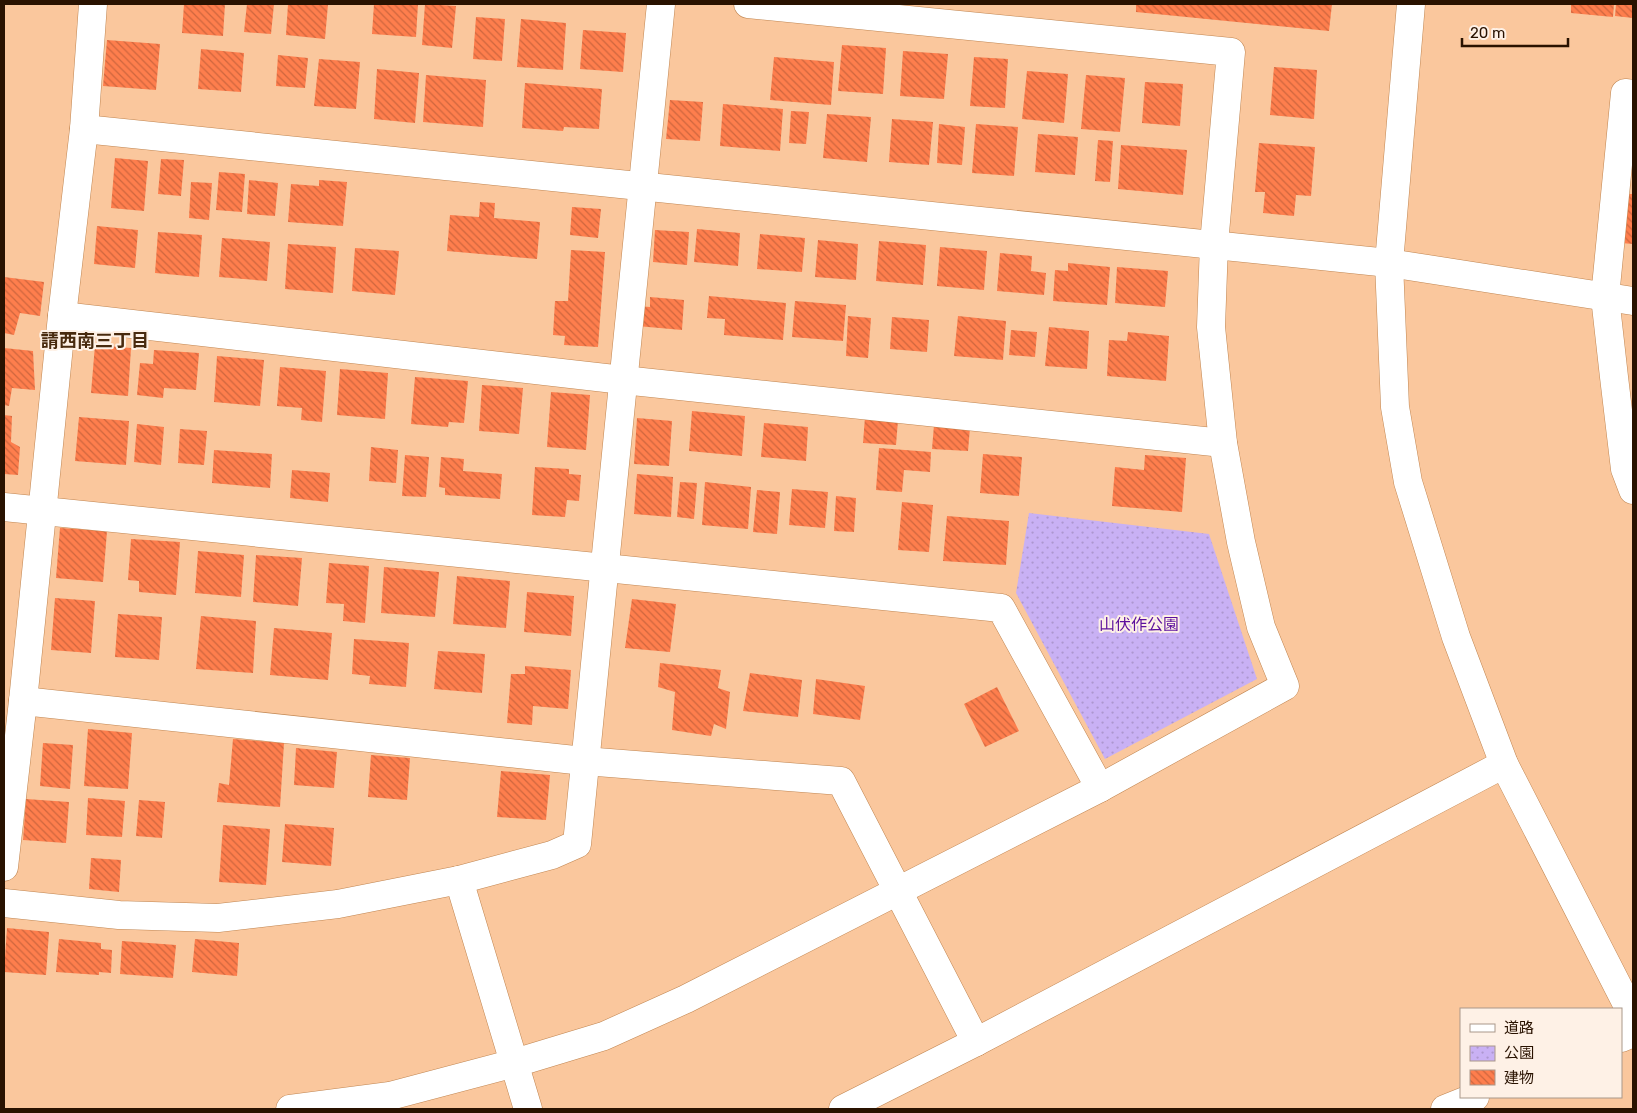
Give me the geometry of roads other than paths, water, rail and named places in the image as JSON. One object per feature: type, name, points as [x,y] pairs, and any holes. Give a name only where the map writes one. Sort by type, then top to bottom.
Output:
[{"type":"street","points":[[4,867],[23,701],[62,316],[84,129],[93,4]]},
{"type":"street","points":[[4,903],[119,915],[218,918],[338,904],[459,880],[552,855],[577,844],[660,4]]},
{"type":"street","points":[[290,1109],[390,1096],[514,1063],[604,1036],[678,1003],[1100,788],[1285,686],[1261,627],[1241,542],[1223,443],[1211,327],[1214,244],[1231,52],[748,4]]},
{"type":"street","points":[[1411,4],[1389,263],[1395,407],[1408,482],[1456,636],[1504,764],[1633,1016]]},
{"type":"street","points":[[1633,94],[1625,93],[1606,296],[1625,469],[1633,490]]},
{"type":"street","points":[[84,129],[1389,263],[1633,301]]},
{"type":"street","points":[[62,316],[623,380],[1223,443]]},
{"type":"street","points":[[4,506],[1001,608],[1100,788]]},
{"type":"street","points":[[23,701],[584,760],[841,781],[976,1042]]},
{"type":"street","points":[[842,1109],[976,1042],[1504,764]]},
{"type":"street","points":[[459,880],[528,1109]]},
{"type":"street","points":[[1444,1109],[1473,1098]]},
{"type":"district","name":"請西南三丁目","points":[[95,341]]},
{"type":"park label","name":"山伏作公園","points":[[1139,624]]}]
